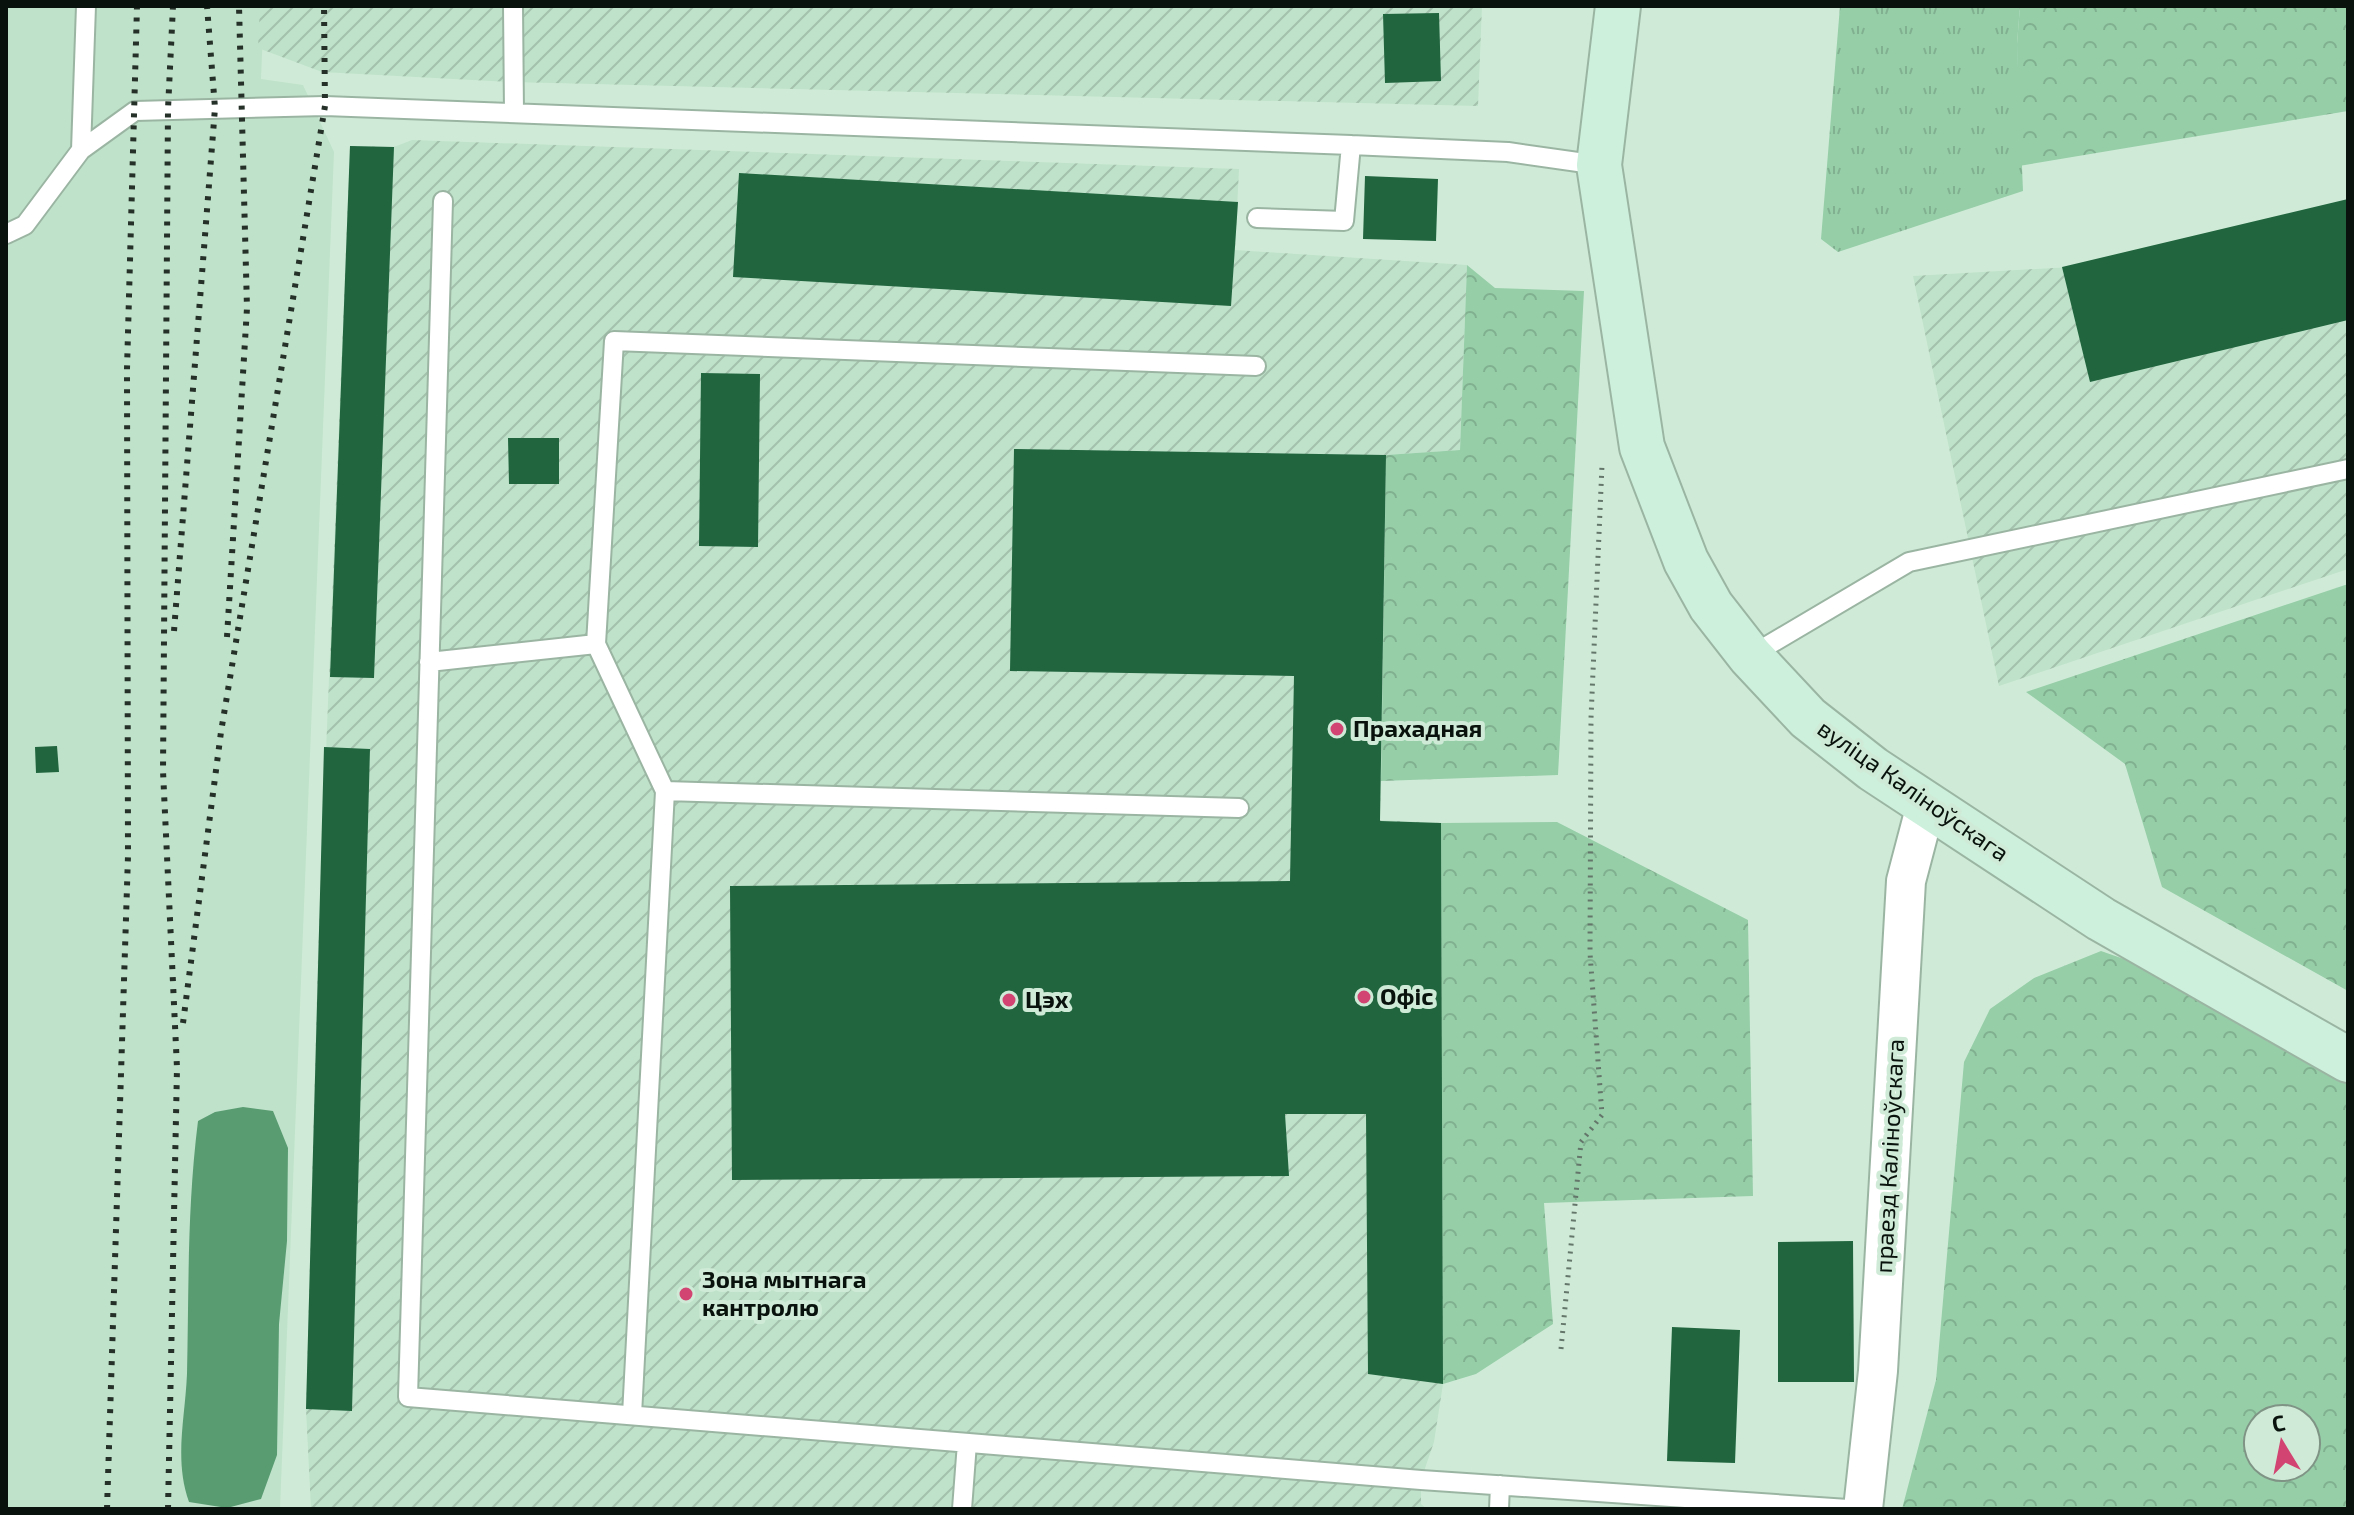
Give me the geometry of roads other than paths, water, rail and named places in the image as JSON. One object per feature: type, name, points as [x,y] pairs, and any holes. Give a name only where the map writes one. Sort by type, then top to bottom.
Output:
[{"type":"street","name":"вуліца Каліноўскага","points":[[1618,6],[1599,165],[1642,447],[1686,561],[1711,606],[1750,656],[1808,718],[1926,805],[2101,919],[2348,1060]]},
{"type":"street","name":"праезд Каліноўскага","points":[[1863,1509],[1878,1371],[1906,881],[1926,805]]},
{"type":"lane","points":[[81,150],[86,6]]},
{"type":"lane","points":[[513,6],[514,113]]},
{"type":"lane","points":[[6,234],[25,225],[81,150],[135,111],[325,106],[1508,152],[1599,165]]},
{"type":"lane","points":[[1257,218],[1344,221],[1351,145]]},
{"type":"lane","points":[[443,201],[408,1397],[1500,1485],[1848,1509]]},
{"type":"lane","points":[[632,1415],[665,791],[596,644],[614,341],[1256,366]]},
{"type":"lane","points":[[1750,656],[1909,562],[2348,469]]},
{"type":"lane","points":[[429,662],[596,644]]},
{"type":"lane","points":[[665,791],[1239,808]]},
{"type":"lane","points":[[962,1509],[967,1443]]},
{"type":"lane","points":[[1499,1509],[1500,1485]]},
{"type":"railway","points":[[107,1509],[128,856],[127,369],[137,6]]},
{"type":"railway","points":[[168,1509],[177,1068],[163,771],[168,109],[173,6]]},
{"type":"railway","points":[[174,631],[215,108],[207,6]]},
{"type":"railway","points":[[227,637],[247,308],[239,6]]},
{"type":"railway","points":[[183,1023],[221,732],[325,106],[324,6]]},
{"type":"place","name":"Прахадная","points":[[1337,729]]},
{"type":"place","name":"Офіс","points":[[1364,997]]},
{"type":"place","name":"Цэх","points":[[1009,1000]]},
{"type":"place","name":"Зона мытнага кантролю","points":[[686,1294]]}]
